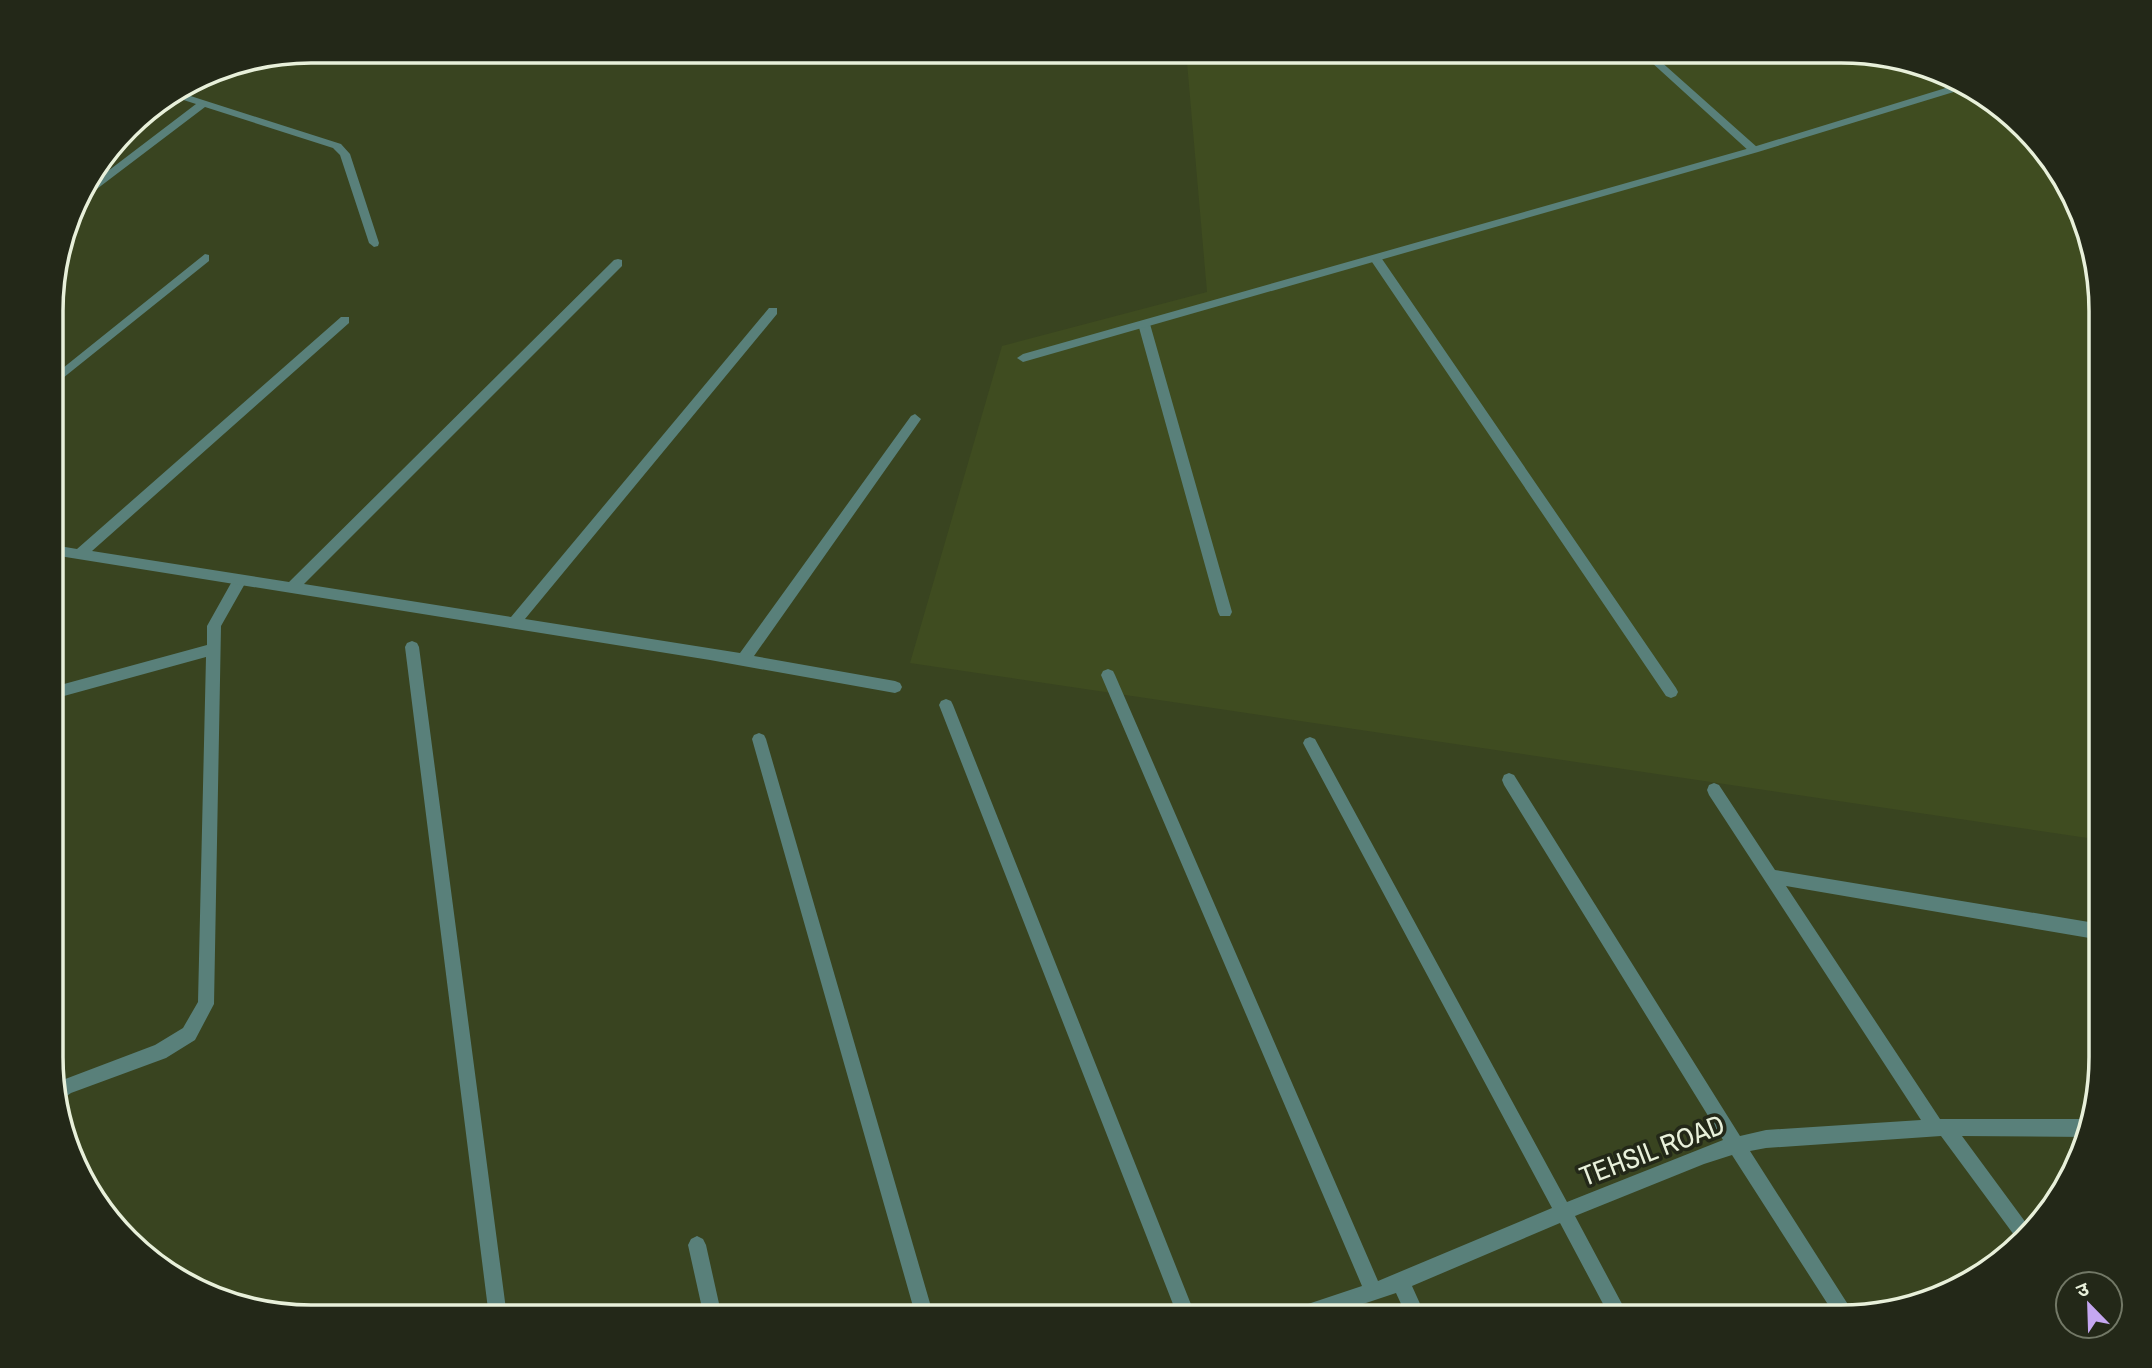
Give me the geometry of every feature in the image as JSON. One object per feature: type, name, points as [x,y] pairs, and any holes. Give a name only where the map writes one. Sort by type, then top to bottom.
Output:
[{"type":"street","points":[[1657,63],[1754,150]]},
{"type":"street","points":[[1023,358],[1754,150],[1951,90]]},
{"type":"street","points":[[185,97],[337,146],[345,154],[374,243]]},
{"type":"street","points":[[99,182],[204,103]]},
{"type":"street","points":[[63,374],[205,258]]},
{"type":"street","points":[[1376,259],[1671,692]]},
{"type":"street","points":[[292,588],[618,263]]},
{"type":"street","points":[[514,623],[773,311]]},
{"type":"street","points":[[79,555],[345,320]]},
{"type":"street","points":[[1144,324],[1225,612]]},
{"type":"street","points":[[743,660],[915,419]]},
{"type":"street","points":[[63,552],[743,660],[895,687]]},
{"type":"street","points":[[65,1088],[160,1052],[189,1034],[206,1003],[214,626],[240,580]]},
{"type":"street","points":[[412,647],[496,1305]]},
{"type":"street","points":[[63,690],[213,649]]},
{"type":"street","points":[[1108,675],[1373,1292]]},
{"type":"street","points":[[946,705],[1182,1305]]},
{"type":"street","points":[[759,740],[922,1305]]},
{"type":"street","points":[[1310,743],[1613,1305]]},
{"type":"street","points":[[1508,780],[1839,1305]]},
{"type":"street","points":[[1714,790],[1940,1128],[2019,1228]]},
{"type":"street","points":[[1770,876],[2089,930]]},
{"type":"street","name":"TEHSIL ROAD","points":[[1333,1305],[1401,1282],[1562,1213],[1704,1155],[1736,1145],[1766,1139],[1940,1128],[2079,1128]]},
{"type":"street","points":[[697,1245],[710,1305]]},
{"type":"street","points":[[1401,1282],[1412,1305]]},
{"type":"shaded area","points":[[1187,63],[1841,63],[1905,71],[1965,96],[1992,114],[2016,136],[2047,173],[2070,216],[2081,247],[2087,279],[2089,838],[910,663],[1002,346],[1207,292]]}]
